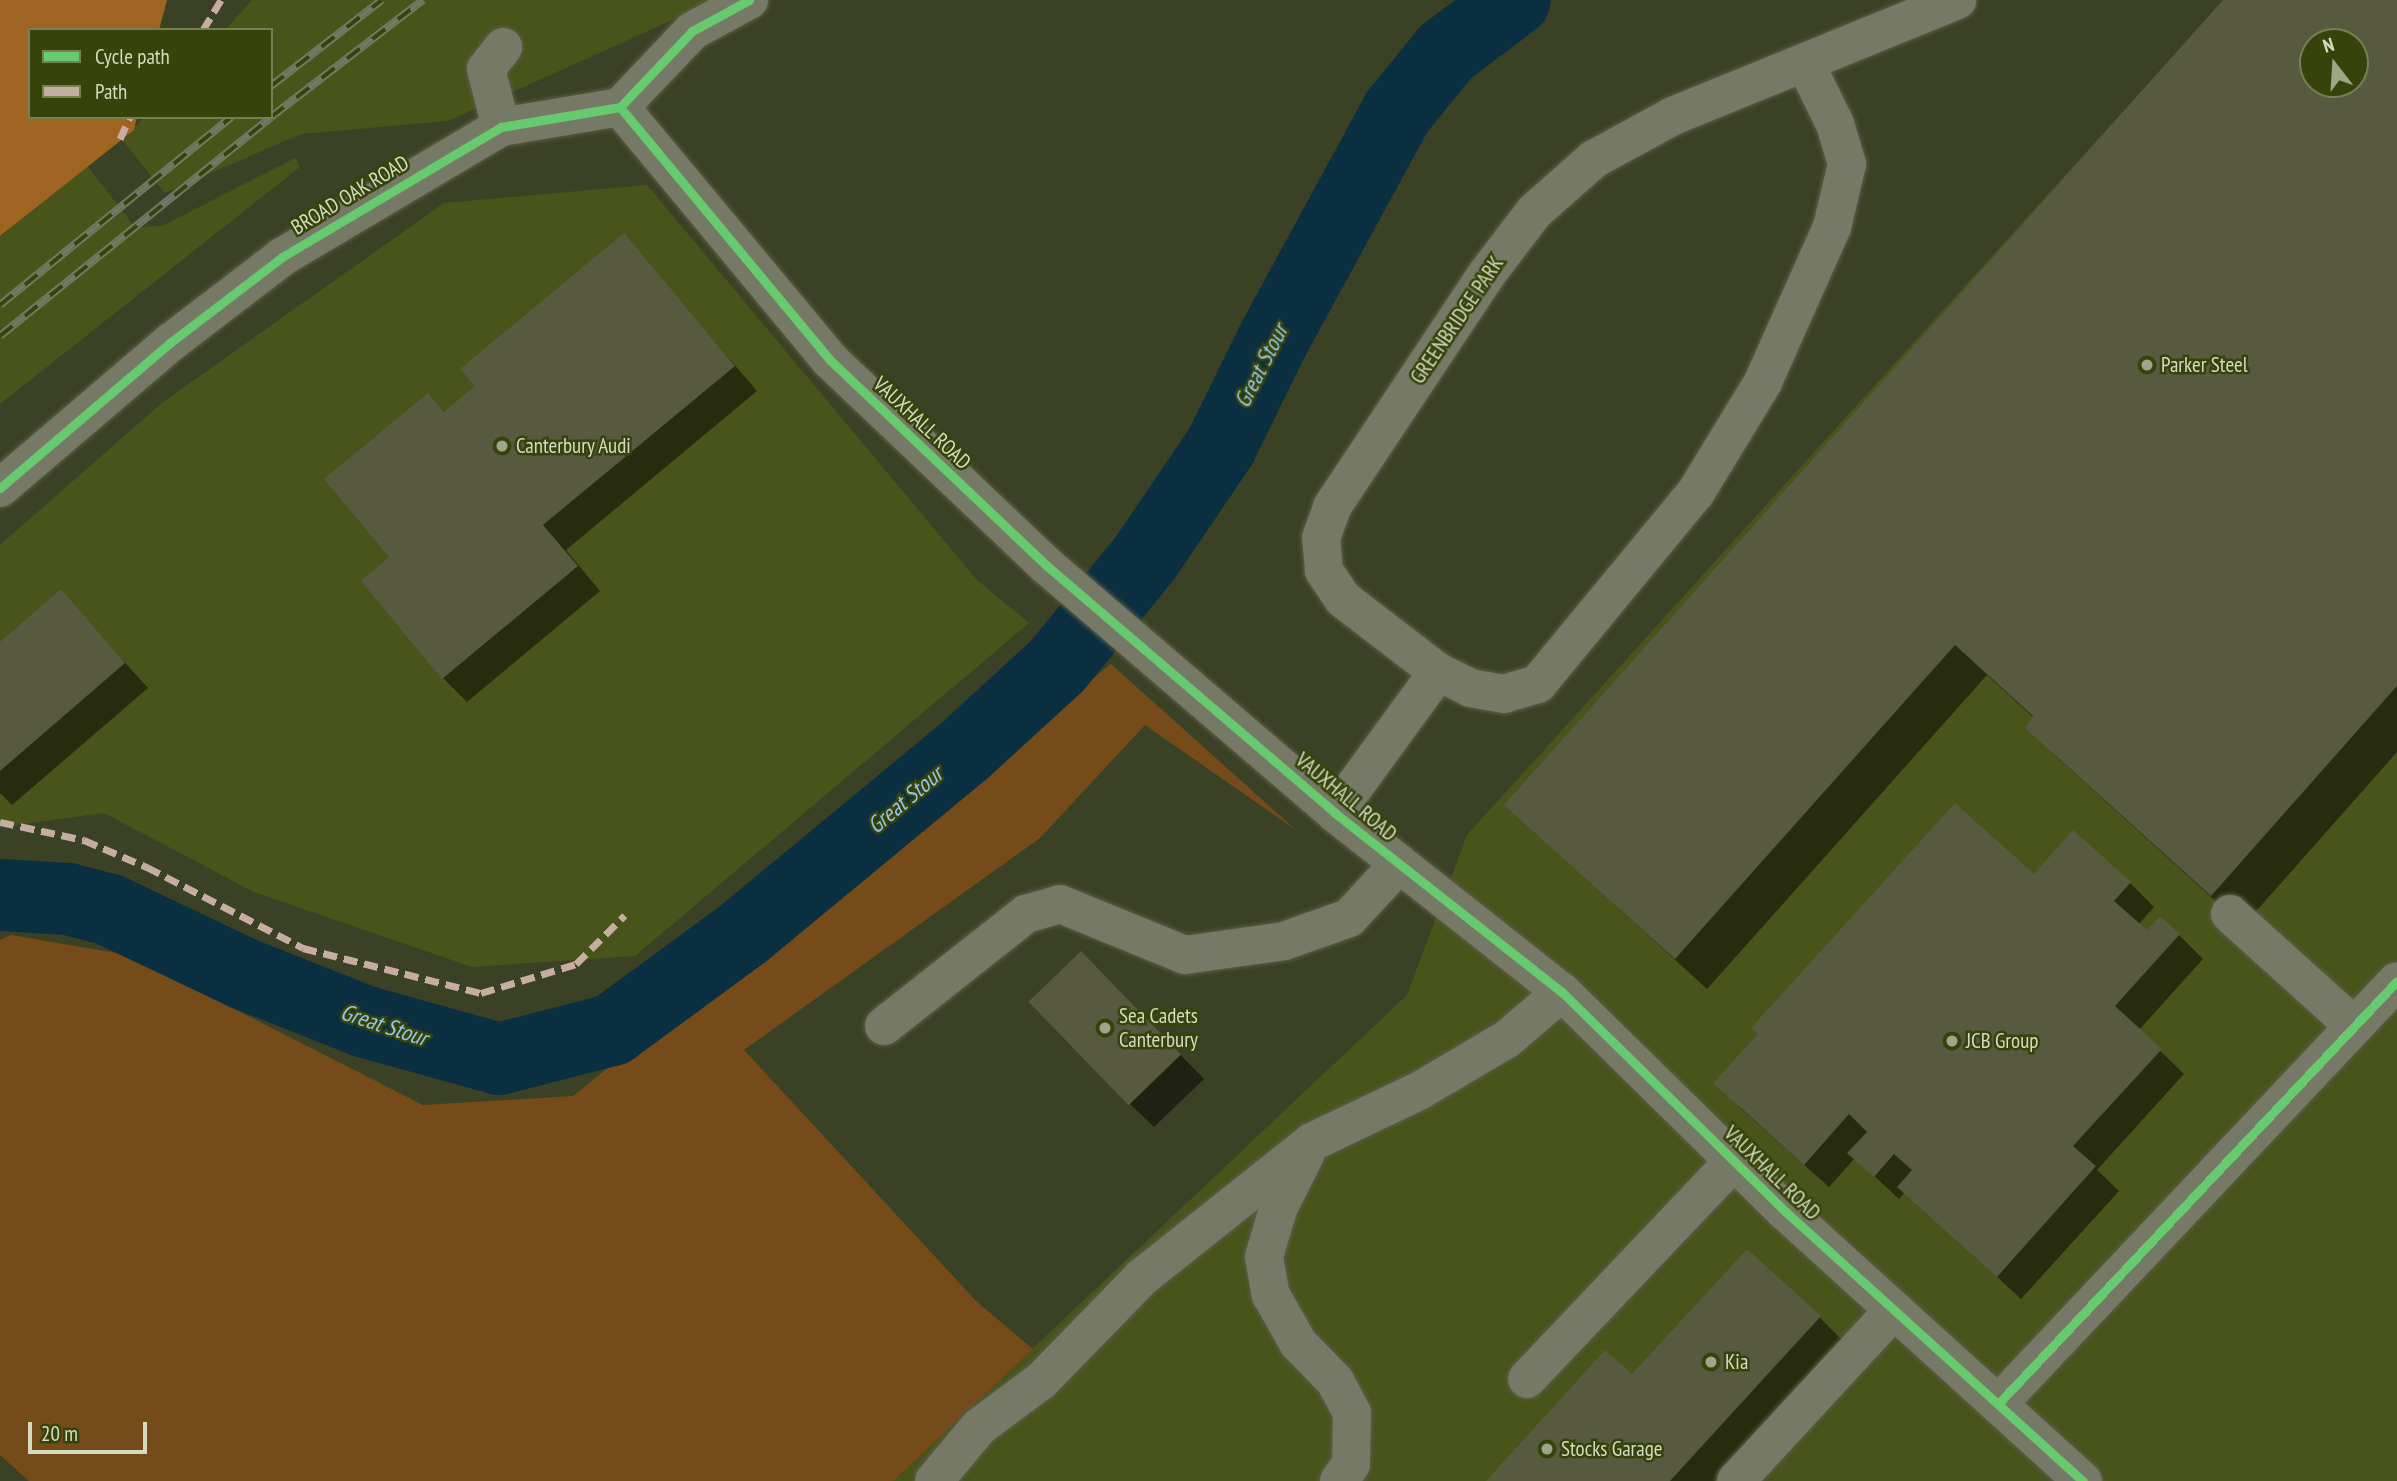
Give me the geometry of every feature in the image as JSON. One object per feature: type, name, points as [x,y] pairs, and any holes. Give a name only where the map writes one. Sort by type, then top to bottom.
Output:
[{"type":"street","points":[[620,107],[692,31],[749,0]]},
{"type":"street","name":"GREENBRIDGE PARK","points":[[1805,63],[1835,124],[1847,164],[1832,226],[1763,382],[1696,492],[1538,684],[1504,694],[1471,688],[1438,673],[1343,599],[1324,570],[1321,538],[1332,508],[1486,275],[1534,212],[1594,159],[1673,116],[1957,0]]},
{"type":"street","points":[[501,127],[486,69],[502,47]]},
{"type":"street","name":"BROAD OAK ROAD","points":[[0,488],[161,350],[282,257],[501,127],[620,107]]},
{"type":"street","name":"VAUXHALL ROAD","points":[[620,107],[830,360],[1046,565],[1335,813],[1562,992],[1734,1161],[2078,1479]]},
{"type":"street","points":[[1335,813],[1438,673]]},
{"type":"street","points":[[884,1026],[1026,914],[1060,904],[1185,955],[1284,941],[1349,918],[1399,864]]},
{"type":"street","points":[[2230,915],[2354,1026]]},
{"type":"street","points":[[1998,1404],[2397,981]]},
{"type":"street","points":[[934,1481],[979,1427],[1041,1381],[1141,1278],[1312,1142],[1419,1091],[1507,1039],[1562,992]]},
{"type":"street","points":[[1312,1142],[1278,1209],[1264,1257],[1271,1295],[1298,1343],[1335,1381],[1352,1413],[1351,1464],[1339,1481]]},
{"type":"street","points":[[1527,1379],[1734,1161]]},
{"type":"street","points":[[1736,1481],[1894,1310]]},
{"type":"shaded area","points":[[0,0],[167,0],[160,28],[28,28],[28,119],[137,119],[134,130],[0,236]]},
{"type":"shaded area","points":[[252,0],[717,0],[448,121],[301,134],[165,193],[123,141],[142,119],[273,119],[273,28],[227,28]]},
{"type":"shaded area","points":[[2224,0],[2397,0],[2397,1481],[892,1481],[1407,995],[1467,835]]},
{"type":"shaded area","points":[[295,158],[300,167],[0,404],[0,237],[85,163],[135,227],[162,226]]},
{"type":"shaded area","points":[[647,185],[977,580],[1029,623],[635,956],[472,967],[254,892],[104,813],[0,827],[0,545],[163,402],[444,203]]},
{"type":"shaded area","points":[[1111,664],[1296,830],[1145,725],[1040,838],[744,1050],[977,1302],[1033,1349],[893,1481],[29,1481],[0,1455],[0,940],[11,935],[128,955],[423,1105],[573,1096]]},
{"type":"building","name":"Parker Steel","points":[[2223,0],[2397,0],[2397,686],[2211,896],[2025,728],[2033,716],[1955,645],[1675,959],[1504,805]]},
{"type":"building","name":"Canterbury Audi","points":[[624,233],[735,366],[543,525],[578,566],[442,679],[361,581],[389,557],[324,479],[428,393],[444,412],[475,386],[460,369]]},
{"type":"building","points":[[61,589],[125,663],[0,771],[0,642]]},
{"type":"building","name":"JCB Group","points":[[1955,803],[2034,874],[2073,830],[2131,882],[2114,901],[2147,930],[2160,916],[2180,934],[2115,1006],[2162,1049],[2073,1146],[2096,1166],[1997,1277],[1897,1187],[1912,1170],[1894,1154],[1874,1177],[1847,1153],[1867,1132],[1849,1114],[1804,1165],[1713,1083],[1758,1034],[1751,1028]]},
{"type":"building","name":"Sea Cadets Canterbury","points":[[1081,951],[1181,1055],[1129,1105],[1028,1002]]},
{"type":"building","name":"Kia","points":[[1747,1249],[1821,1316],[1670,1481],[1486,1481],[1605,1350],[1632,1374]]},
{"type":"waterway","name":"Great Stour","points":[[0,895],[68,899],[110,910],[242,973],[366,1022],[499,1059],[612,1030],[744,933],[963,752],[1057,666],[1145,558],[1221,446],[1274,338],[1398,111],[1446,52],[1515,0]]},
{"type":"railway","points":[[273,84],[382,0]]},
{"type":"railway","points":[[273,115],[423,0]]},
{"type":"railway","points":[[0,305],[229,119]]},
{"type":"railway","points":[[0,336],[269,119]]},
{"type":"marked path","points":[[204,28],[221,0]]},
{"type":"marked path","points":[[120,139],[129,119]]},
{"type":"marked path","points":[[0,822],[84,840],[147,867],[303,948],[481,993],[576,964],[625,915]]},
{"type":"cycle path","points":[[0,488],[171,342],[282,257],[501,127],[620,107],[692,31],[749,0]]},
{"type":"cycle path","points":[[620,107],[830,360],[1046,565],[1335,813],[1562,992],[1786,1212],[2083,1481]]},
{"type":"cycle path","points":[[1998,1404],[2397,981]]},
{"type":"place","name":"Parker Steel","points":[[2147,365]]},
{"type":"place","name":"Canterbury Audi","points":[[502,446]]},
{"type":"place","name":"Sea Cadets Canterbury","points":[[1105,1028]]},
{"type":"place","name":"JCB Group","points":[[1952,1041]]},
{"type":"place","name":"Kia","points":[[1711,1362]]},
{"type":"place","name":"Stocks Garage","points":[[1547,1449]]}]
